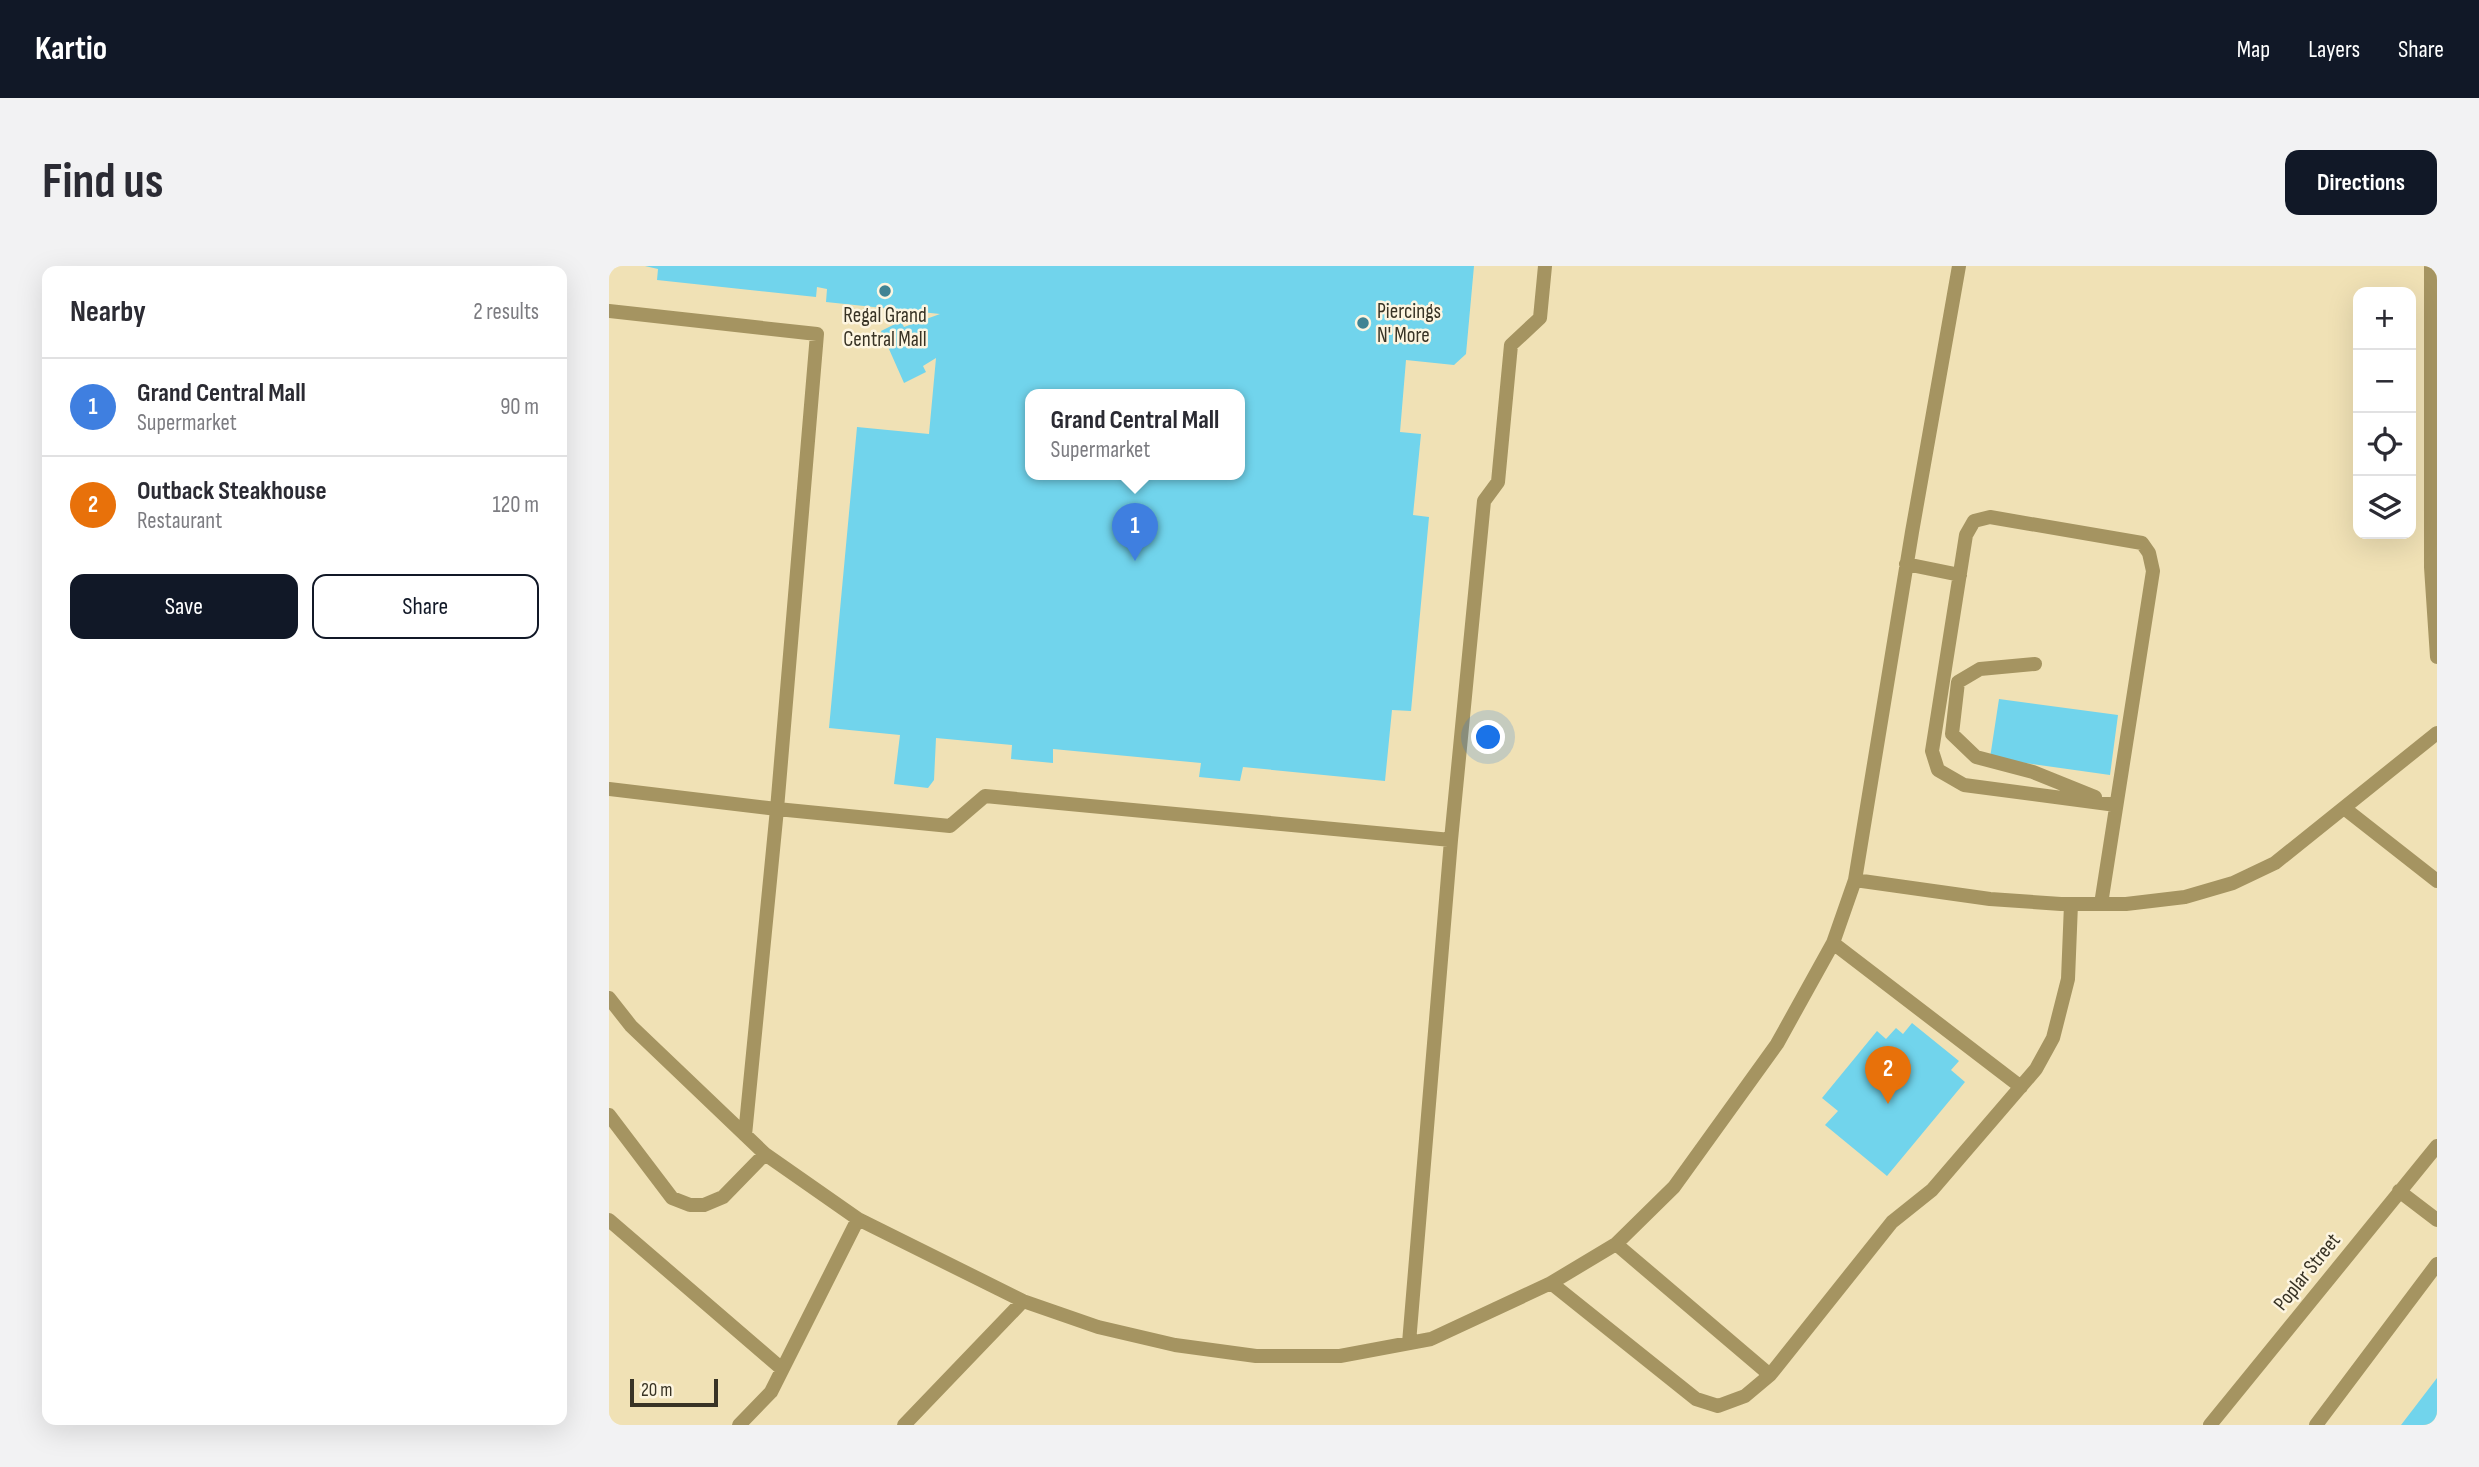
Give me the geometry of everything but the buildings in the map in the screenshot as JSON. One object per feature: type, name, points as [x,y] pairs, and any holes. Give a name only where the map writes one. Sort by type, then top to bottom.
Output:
[{"type":"street","points":[[1409,1343],[1451,839],[1484,501],[1498,482],[1511,345],[1540,318],[1545,266]]},
{"type":"street","points":[[609,998],[631,1026],[765,1154],[858,1219],[1023,1301],[1098,1327],[1175,1345],[1256,1356],[1339,1356],[1431,1339],[1551,1283],[1616,1244],[1674,1187],[1777,1044],[1833,943],[1855,880],[1906,564],[1959,266]]},
{"type":"street","points":[[2433,275],[2437,657]]},
{"type":"street","points":[[609,311],[817,334],[777,809],[745,1136]]},
{"type":"street","points":[[2101,904],[2153,571],[2149,553],[2142,543],[1990,517],[1973,521],[1966,536],[1959,575],[1932,751],[1937,770],[1964,785],[2116,805]]},
{"type":"street","points":[[1906,564],[1959,575]]},
{"type":"street","points":[[2035,664],[1980,669],[1958,682],[1952,734],[1976,757],[2033,772],[2116,805]]},
{"type":"street","points":[[1855,880],[1990,899],[2071,904],[2126,904],[2185,897],[2233,883],[2275,863],[2437,733]]},
{"type":"street","points":[[609,789],[950,826],[985,796],[1451,839]]},
{"type":"street","points":[[2344,808],[2437,881]]},
{"type":"street","points":[[1551,1283],[1696,1399],[1719,1406],[1745,1396],[1770,1375],[1892,1222],[1932,1190],[2036,1069],[2053,1038],[2068,979],[2071,904]]},
{"type":"street","points":[[1833,943],[2021,1087]]},
{"type":"street","points":[[609,1115],[672,1198],[690,1205],[704,1205],[723,1197],[765,1154]]},
{"type":"street","name":"Poplar Street","points":[[2210,1425],[2437,1146]]},
{"type":"street","points":[[2399,1191],[2437,1220]]},
{"type":"street","points":[[739,1425],[771,1392],[858,1219]]},
{"type":"street","points":[[609,1220],[782,1368]]},
{"type":"street","points":[[1616,1244],[1770,1375]]},
{"type":"street","points":[[2316,1425],[2437,1264]]},
{"type":"street","points":[[904,1425],[1023,1301]]},
{"type":"shaded area","points":[[609,266],[2437,266],[2437,1425],[609,1425]]},
{"type":"place","name":"Regal Grand Central Mall","points":[[885,291]]},
{"type":"place","name":"Piercings N' More","points":[[1363,323]]},
{"type":"place","name":"Grand Central Mall","points":[[1135,561]]},
{"type":"place","name":"Outback Steakhouse","points":[[1888,1104]]}]
